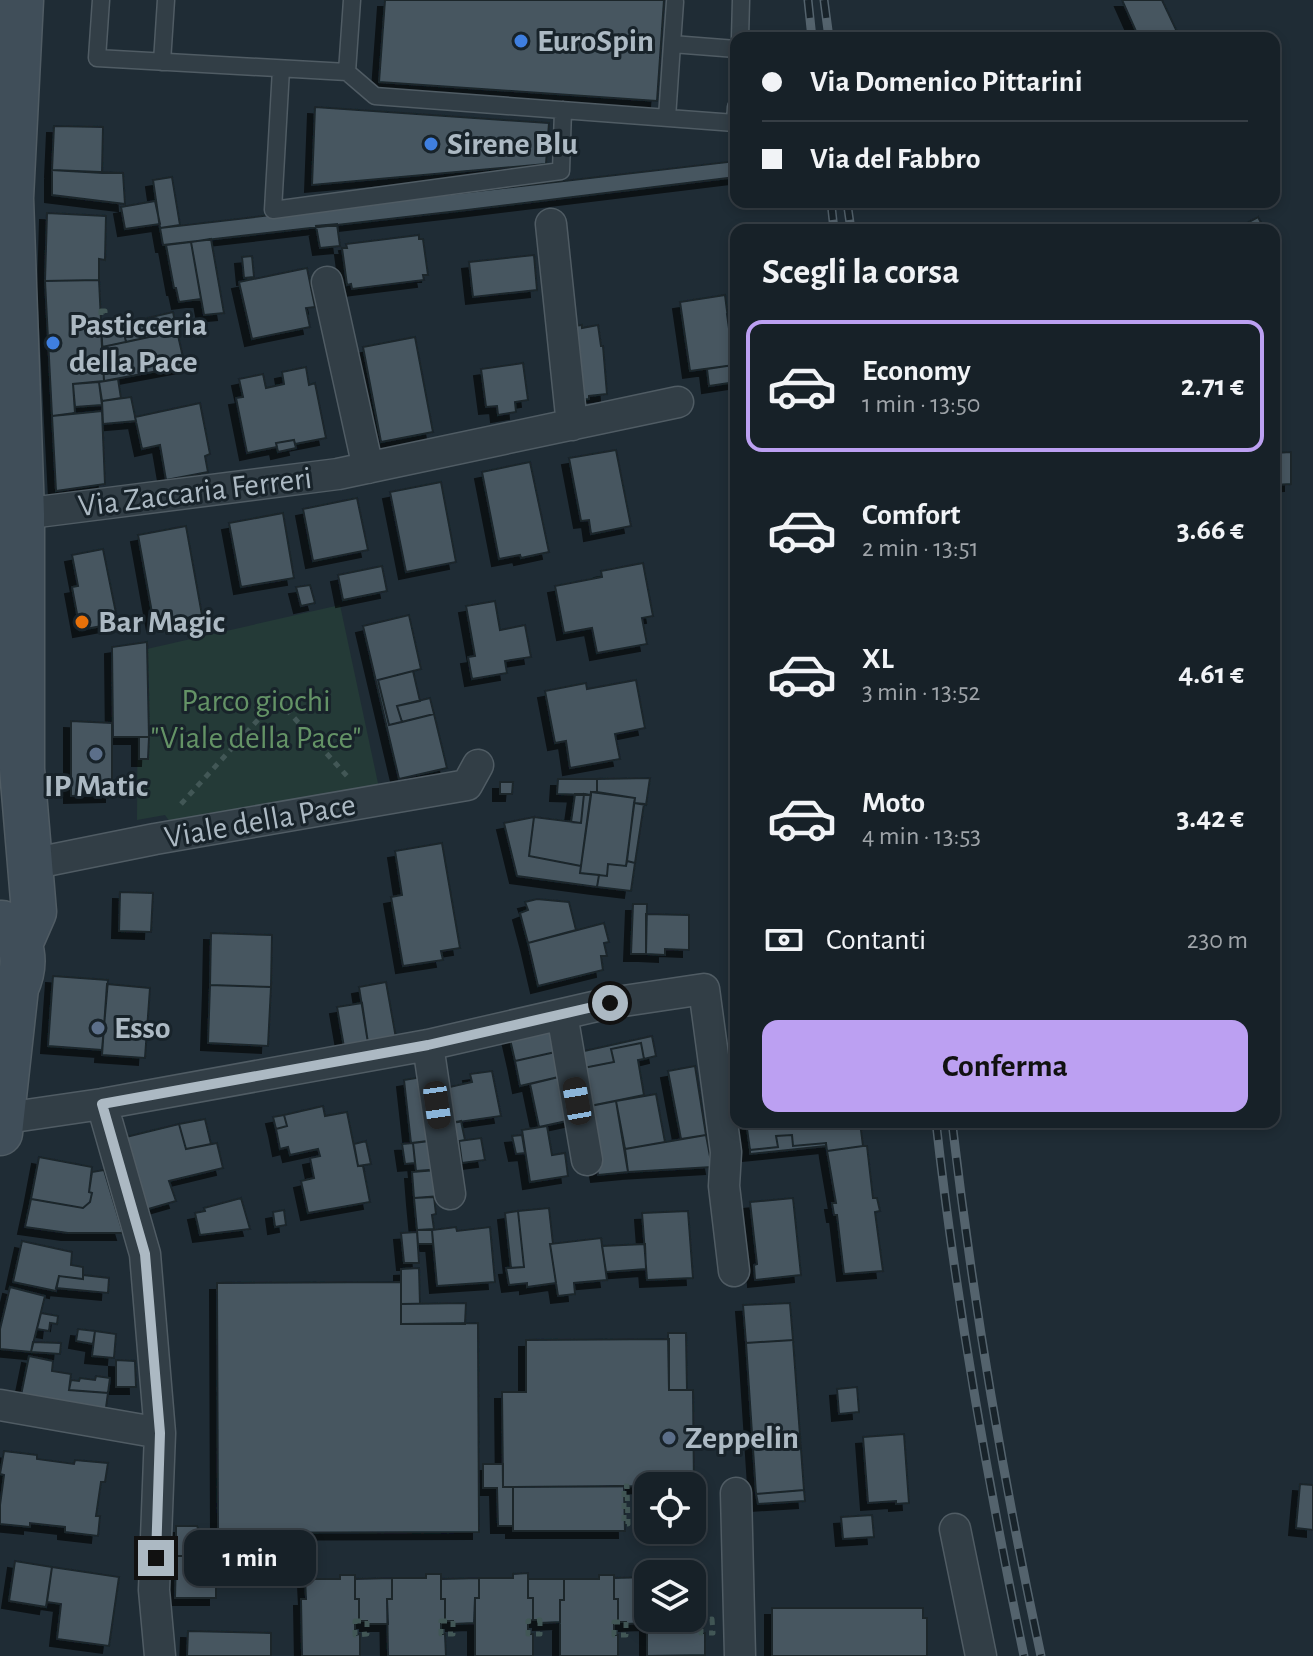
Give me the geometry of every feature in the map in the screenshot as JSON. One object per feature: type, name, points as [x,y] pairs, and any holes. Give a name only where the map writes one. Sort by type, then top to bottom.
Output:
[{"type":"main road","points":[[1,1124],[8,996],[23,974],[24,959],[10,933],[34,912],[16,872],[23,780],[11,659],[22,514],[6,198],[14,9]]},
{"type":"street","points":[[551,224],[572,425]]},
{"type":"street","points":[[327,282],[368,468]]},
{"type":"street","name":"Via Zaccaria Ferreri","points":[[22,514],[338,474],[678,402]]},
{"type":"street","name":"Viale della Pace","points":[[16,872],[176,836],[467,785],[478,765]]},
{"type":"street","points":[[1,1124],[428,1045],[610,1003],[704,989],[726,1152],[724,1186],[734,1271]]},
{"type":"street","points":[[562,1014],[587,1160]]},
{"type":"street","points":[[428,1045],[450,1194]]},
{"type":"street","points":[[102,1104],[145,1254],[160,1433],[154,1590],[160,1656]]},
{"type":"street","points":[[0,1405],[160,1433]]},
{"type":"street","points":[[736,1493],[740,1656]]},
{"type":"street","points":[[955,1529],[981,1656]]},
{"type":"lane","points":[[101,0],[97,58],[347,72],[375,96],[730,123]]},
{"type":"lane","points":[[162,62],[166,0]]},
{"type":"lane","points":[[347,72],[352,0]]},
{"type":"lane","points":[[740,32],[741,0]]},
{"type":"lane","points":[[667,118],[675,2]]},
{"type":"lane","points":[[672,44],[730,49]]},
{"type":"lane","points":[[281,69],[273,210],[561,171],[563,110]]},
{"type":"path","points":[[101,311],[105,311],[105,323],[121,319],[122,324],[101,328],[101,311]]},
{"type":"path","points":[[176,836],[175,810],[277,699],[367,802]]},
{"type":"path","points":[[624,1486],[627,1486],[628,1524],[624,1524],[624,1486]]},
{"type":"green space","name":"Parco giochi \"Viale della Pace\"","points":[[340,605],[379,788],[175,829],[165,815],[137,820],[138,651]]},
{"type":"building","name":"EuroSpin","points":[[385,0],[664,0],[657,101],[379,82]]},
{"type":"building","points":[[1122,0],[1162,0],[1177,32],[1136,32]]},
{"type":"building","name":"Sirene Blu","points":[[315,107],[549,123],[546,164],[312,185]]},
{"type":"building","points":[[54,126],[103,127],[102,173],[52,170]]},
{"type":"building","points":[[730,162],[730,178],[467,210],[163,245],[160,228]]},
{"type":"building","points":[[52,170],[123,173],[125,204],[52,195]]},
{"type":"building","points":[[172,177],[180,225],[160,228],[153,180]]},
{"type":"building","points":[[155,201],[160,224],[125,229],[121,207]]},
{"type":"building","points":[[47,213],[106,216],[105,260],[99,259],[99,280],[45,281]]},
{"type":"building","points":[[1258,217],[1262,224],[1245,224]]},
{"type":"building","points":[[337,224],[340,246],[320,248],[316,226]]},
{"type":"building","points":[[419,235],[419,239],[423,239],[428,275],[423,275],[424,280],[352,289],[351,284],[347,285],[342,248],[347,248],[346,244]]},
{"type":"building","points":[[211,239],[224,313],[204,315],[191,242]]},
{"type":"building","points":[[191,242],[201,299],[179,302],[166,245]]},
{"type":"building","points":[[534,255],[537,290],[473,297],[469,262]]},
{"type":"building","points":[[252,256],[254,277],[244,278],[242,257]]},
{"type":"building","points":[[307,268],[315,307],[306,308],[310,327],[252,339],[239,282]]},
{"type":"building","points":[[99,280],[104,381],[73,384],[75,413],[52,416],[45,281]]},
{"type":"building","points":[[725,295],[730,366],[690,371],[680,302]]},
{"type":"building","points":[[173,312],[177,331],[126,342],[122,324]]},
{"type":"building","points":[[122,324],[126,342],[102,347],[101,328]]},
{"type":"building","points":[[582,325],[582,328],[598,325],[607,394],[575,400],[566,327]]},
{"type":"building","points":[[177,331],[185,366],[104,381],[102,347]]},
{"type":"building","points":[[415,337],[433,432],[381,442],[363,347]]},
{"type":"building","points":[[523,363],[528,400],[515,402],[516,412],[498,415],[497,406],[486,407],[481,369]]},
{"type":"building","points":[[730,366],[730,383],[709,386],[707,369]]},
{"type":"building","points":[[306,367],[309,385],[315,383],[326,438],[295,444],[294,440],[276,443],[277,447],[247,453],[236,398],[243,397],[239,379],[263,374],[266,388],[284,384],[282,372]]},
{"type":"building","points":[[118,379],[121,398],[102,401],[99,382]]},
{"type":"building","points":[[99,382],[102,405],[75,407],[73,384]]},
{"type":"building","points":[[131,397],[136,421],[103,424],[102,401]]},
{"type":"building","points":[[200,403],[210,454],[205,456],[208,472],[166,480],[160,445],[142,449],[135,417]]},
{"type":"building","points":[[102,411],[105,484],[56,491],[52,416]]},
{"type":"building","points":[[294,440],[296,448],[278,452],[276,443]]},
{"type":"building","points":[[616,450],[631,526],[591,534],[589,520],[581,521],[569,458]]},
{"type":"building","points":[[1291,452],[1291,484],[1280,485],[1280,453]]},
{"type":"building","points":[[530,462],[549,552],[499,559],[482,472]]},
{"type":"building","points":[[441,482],[456,562],[406,572],[390,492]]},
{"type":"building","points":[[357,498],[368,550],[313,561],[303,509]]},
{"type":"building","points":[[283,513],[294,578],[241,587],[229,523]]},
{"type":"building","points":[[186,526],[202,615],[154,624],[138,535]]},
{"type":"building","points":[[103,549],[118,623],[80,630],[72,587],[78,586],[72,555]]},
{"type":"building","points":[[643,563],[653,616],[642,618],[647,644],[597,653],[592,628],[564,633],[555,586],[602,577],[601,571]]},
{"type":"building","points":[[382,566],[387,591],[343,600],[338,575]]},
{"type":"building","points":[[310,585],[315,603],[301,606],[296,587]]},
{"type":"building","points":[[495,601],[500,630],[525,625],[531,657],[505,661],[507,673],[472,679],[468,657],[475,656],[466,606]]},
{"type":"building","points":[[409,615],[421,669],[378,680],[389,725],[434,714],[447,768],[399,779],[363,626]]},
{"type":"building","points":[[147,642],[149,737],[113,737],[112,647]]},
{"type":"building","points":[[413,671],[420,701],[397,706],[402,722],[389,725],[378,680]]},
{"type":"building","points":[[636,680],[645,728],[615,734],[620,759],[570,768],[566,741],[555,743],[545,691],[586,683],[587,689]]},
{"type":"building","points":[[430,698],[434,714],[402,722],[397,706]]},
{"type":"building","points":[[71,721],[112,723],[112,795],[71,796]]},
{"type":"building","points":[[139,737],[149,737],[148,759],[139,759]]},
{"type":"building","points":[[650,778],[646,805],[634,803],[635,798],[597,792],[597,779]]},
{"type":"building","points":[[558,779],[597,779],[597,792],[591,792],[591,795],[557,794]]},
{"type":"building","points":[[500,782],[513,782],[512,794],[500,794]]},
{"type":"building","points":[[591,792],[635,798],[626,866],[608,864],[607,876],[580,873]]},
{"type":"building","points":[[575,794],[584,794],[581,823],[571,822]]},
{"type":"building","points":[[584,794],[591,795],[581,866],[529,856],[534,817],[581,823]]},
{"type":"building","points":[[634,803],[644,804],[635,863],[627,861]]},
{"type":"building","points":[[534,817],[529,856],[581,866],[580,873],[599,875],[597,887],[517,876],[504,823]]},
{"type":"building","points":[[442,843],[460,948],[441,951],[443,960],[403,966],[391,897],[402,895],[395,851]]},
{"type":"building","points":[[627,861],[635,863],[631,891],[597,887],[599,875],[607,876],[608,864],[626,866]]},
{"type":"building","points":[[120,892],[153,893],[151,932],[119,931]]},
{"type":"building","points":[[537,899],[569,902],[576,930],[528,943],[520,913],[528,910],[525,902]]},
{"type":"building","points":[[633,904],[647,904],[646,954],[631,954]]},
{"type":"building","points":[[646,914],[689,915],[689,950],[665,949],[665,955],[646,954]]},
{"type":"building","points":[[604,923],[609,942],[604,943],[607,956],[601,956],[603,970],[538,986],[528,943]]},
{"type":"building","points":[[211,933],[272,935],[271,987],[210,985]]},
{"type":"building","points":[[53,976],[108,980],[102,1050],[48,1046]]},
{"type":"building","points":[[386,982],[396,1038],[368,1043],[359,987]]},
{"type":"building","points":[[107,984],[150,988],[145,1058],[102,1055]]},
{"type":"building","points":[[210,985],[271,987],[268,1046],[208,1043]]},
{"type":"building","points":[[362,1003],[368,1043],[344,1047],[337,1007]]},
{"type":"building","points":[[555,1025],[560,1051],[515,1061],[509,1035]]},
{"type":"building","points":[[652,1036],[656,1056],[644,1059],[641,1043],[611,1049],[614,1062],[578,1069],[575,1053]]},
{"type":"building","points":[[641,1043],[644,1059],[638,1060],[644,1095],[585,1107],[578,1069],[614,1062],[611,1049]]},
{"type":"building","points":[[560,1051],[567,1075],[520,1086],[515,1061]]},
{"type":"building","points":[[695,1066],[706,1135],[681,1139],[668,1071]]},
{"type":"building","points":[[492,1071],[501,1116],[452,1123],[445,1088],[472,1082],[470,1074]]},
{"type":"building","points":[[567,1075],[576,1119],[539,1127],[530,1084]]},
{"type":"building","points":[[428,1076],[436,1140],[411,1143],[404,1080]]},
{"type":"building","points":[[656,1094],[665,1142],[625,1149],[616,1101]]},
{"type":"building","points":[[616,1101],[628,1172],[598,1175],[585,1107]]},
{"type":"building","points":[[323,1106],[325,1116],[347,1112],[358,1166],[363,1166],[370,1202],[308,1213],[301,1181],[314,1178],[310,1158],[320,1156],[318,1149],[290,1155],[288,1147],[280,1149],[276,1129],[287,1126],[284,1115]]},
{"type":"building","points":[[284,1115],[287,1126],[276,1129],[273,1117]]},
{"type":"building","points":[[205,1119],[211,1144],[186,1149],[179,1124]]},
{"type":"building","points":[[461,1121],[465,1140],[449,1143],[446,1124]]},
{"type":"building","points":[[179,1124],[186,1149],[217,1143],[223,1168],[169,1181],[176,1201],[145,1210],[126,1137]]},
{"type":"building","points":[[547,1126],[552,1155],[565,1153],[568,1176],[530,1182],[522,1130]]},
{"type":"building","points":[[747,1128],[861,1128],[863,1146],[827,1151],[826,1143],[793,1146],[792,1135],[776,1136],[778,1147],[750,1150]]},
{"type":"building","points":[[522,1135],[525,1153],[516,1154],[512,1136]]},
{"type":"building","points":[[706,1135],[712,1167],[628,1172],[625,1149]]},
{"type":"building","points":[[792,1135],[793,1146],[826,1143],[826,1146],[750,1154],[750,1150],[778,1147],[776,1136]]},
{"type":"building","points":[[481,1138],[485,1160],[462,1163],[459,1141]]},
{"type":"building","points":[[438,1140],[442,1169],[416,1171],[413,1143]]},
{"type":"building","points":[[366,1141],[371,1164],[358,1166],[354,1144]]},
{"type":"building","points":[[413,1143],[415,1163],[405,1164],[402,1144]]},
{"type":"building","points":[[867,1146],[873,1198],[877,1198],[880,1211],[875,1212],[883,1271],[844,1274],[827,1151]]},
{"type":"building","points":[[39,1157],[92,1167],[90,1202],[83,1208],[31,1199]]},
{"type":"building","points":[[104,1170],[123,1233],[68,1233],[25,1227],[31,1199],[83,1208],[90,1202],[92,1172]]},
{"type":"building","points":[[437,1170],[441,1196],[414,1198],[412,1172]]},
{"type":"building","points":[[434,1197],[434,1229],[417,1230],[414,1198]]},
{"type":"building","points":[[241,1198],[250,1229],[200,1235],[195,1213]]},
{"type":"building","points":[[793,1198],[801,1275],[755,1280],[754,1265],[757,1264],[750,1202]]},
{"type":"building","points":[[549,1208],[556,1283],[527,1287],[527,1283],[509,1285],[506,1268],[524,1267],[518,1211]]},
{"type":"building","points":[[284,1210],[286,1225],[275,1227],[273,1212]]},
{"type":"building","points":[[518,1211],[524,1267],[511,1268],[505,1213]]},
{"type":"building","points":[[688,1211],[693,1278],[647,1280],[642,1213]]},
{"type":"building","points":[[456,1227],[457,1231],[490,1227],[495,1282],[437,1286],[432,1230]]},
{"type":"building","points":[[417,1230],[432,1230],[433,1244],[418,1244]]},
{"type":"building","points":[[417,1232],[419,1263],[404,1263],[401,1233]]},
{"type":"building","points":[[601,1238],[607,1280],[574,1283],[575,1294],[558,1296],[550,1244]]},
{"type":"building","points":[[22,1241],[72,1252],[71,1265],[83,1267],[83,1279],[59,1276],[56,1291],[13,1282]]},
{"type":"building","points":[[645,1244],[646,1269],[606,1272],[602,1246]]},
{"type":"building","points":[[419,1268],[420,1304],[401,1304],[401,1269]]},
{"type":"building","points":[[83,1275],[109,1278],[108,1293],[56,1288],[59,1276],[83,1279]]},
{"type":"building","points":[[401,1282],[401,1324],[478,1323],[479,1532],[218,1533],[217,1283]]},
{"type":"building","points":[[10,1287],[45,1296],[31,1352],[0,1349],[0,1329]]},
{"type":"building","points":[[466,1303],[465,1324],[401,1324],[401,1304]]},
{"type":"building","points":[[790,1303],[793,1340],[746,1343],[743,1305]]},
{"type":"building","points":[[41,1313],[58,1316],[57,1324],[50,1323],[49,1331],[37,1329]]},
{"type":"building","points":[[78,1329],[95,1331],[93,1344],[76,1341]]},
{"type":"building","points":[[95,1331],[116,1334],[114,1358],[92,1356]]},
{"type":"building","points":[[668,1333],[686,1333],[687,1390],[669,1390]]},
{"type":"building","points":[[669,1339],[669,1390],[693,1390],[694,1472],[634,1472],[634,1486],[503,1487],[502,1392],[526,1392],[526,1340]]},
{"type":"building","points":[[793,1340],[804,1490],[756,1494],[746,1343]]},
{"type":"building","points":[[33,1342],[61,1343],[60,1354],[31,1352]]},
{"type":"building","points":[[29,1356],[53,1361],[52,1371],[71,1374],[69,1390],[108,1393],[105,1415],[19,1405]]},
{"type":"building","points":[[116,1360],[135,1361],[136,1387],[116,1387]]},
{"type":"building","points":[[96,1376],[110,1378],[108,1393],[69,1390],[71,1380],[95,1380]]},
{"type":"building","points":[[857,1387],[859,1412],[839,1414],[837,1389]]},
{"type":"building","points":[[904,1434],[909,1503],[868,1503],[863,1437]]},
{"type":"building","points":[[4,1451],[74,1464],[75,1460],[108,1463],[105,1482],[101,1482],[96,1516],[100,1516],[98,1536],[65,1532],[65,1527],[0,1524],[4,1475],[0,1474]]},
{"type":"building","points":[[483,1464],[503,1464],[503,1487],[513,1487],[513,1526],[498,1526],[497,1488],[483,1488]]},
{"type":"building","points":[[1300,1484],[1313,1485],[1313,1530],[1296,1528]]},
{"type":"building","points":[[624,1486],[625,1531],[513,1531],[513,1487]]},
{"type":"building","points":[[804,1490],[805,1501],[758,1504],[756,1494]]},
{"type":"building","points":[[872,1515],[874,1537],[843,1539],[841,1517]]},
{"type":"building","points":[[176,1526],[197,1526],[200,1532],[209,1533],[216,1545],[216,1556],[176,1556]]},
{"type":"building","points":[[176,1556],[216,1556],[216,1598],[175,1598]]},
{"type":"building","points":[[254,1557],[284,1557],[284,1574],[255,1573]]},
{"type":"building","points":[[15,1561],[52,1567],[46,1607],[9,1601]]},
{"type":"building","points":[[52,1567],[119,1577],[109,1646],[57,1639],[61,1604],[47,1602]]},
{"type":"building","points":[[528,1573],[528,1598],[533,1598],[533,1620],[528,1621],[528,1634],[533,1634],[533,1656],[475,1656],[475,1598],[479,1598],[479,1578],[513,1578],[513,1574]]},
{"type":"building","points":[[426,1574],[441,1574],[445,1621],[441,1621],[441,1634],[445,1634],[446,1656],[388,1656],[387,1599],[392,1599],[392,1578],[426,1578]]},
{"type":"building","points":[[340,1575],[355,1575],[359,1621],[355,1621],[355,1635],[360,1634],[360,1656],[302,1656],[301,1599],[306,1599],[305,1579],[340,1579]]},
{"type":"building","points":[[599,1575],[614,1575],[618,1622],[614,1622],[614,1635],[618,1635],[618,1656],[560,1656],[560,1600],[564,1600],[564,1579],[599,1579]]},
{"type":"building","points":[[634,1577],[634,1624],[618,1622],[614,1578]]},
{"type":"building","points":[[392,1578],[392,1599],[387,1599],[388,1624],[359,1621],[355,1579]]},
{"type":"building","points":[[479,1578],[474,1623],[453,1624],[453,1621],[445,1621],[441,1579]]},
{"type":"building","points":[[528,1579],[564,1579],[560,1622],[540,1623],[540,1620],[533,1620],[533,1598],[528,1598]]},
{"type":"building","points":[[772,1608],[923,1608],[923,1618],[927,1618],[927,1656],[772,1656]]},
{"type":"building","points":[[188,1631],[271,1633],[271,1656],[187,1656]]},
{"type":"building","points":[[647,1632],[705,1633],[705,1655],[647,1656]]},
{"type":"railway","points":[[808,0],[811,32]]},
{"type":"railway","points":[[824,0],[828,32]]},
{"type":"railway","points":[[832,208],[833,224]]},
{"type":"railway","points":[[848,208],[850,224]]},
{"type":"railway","points":[[937,1128],[974,1390],[1024,1656]]},
{"type":"railway","points":[[953,1128],[990,1390],[1041,1656]]},
{"type":"place","name":"EuroSpin","points":[[521,41]]},
{"type":"place","name":"Sirene Blu","points":[[431,144]]},
{"type":"place","name":"Pasticceria della Pace","points":[[53,343]]},
{"type":"place","name":"Bar Magic","points":[[82,622]]},
{"type":"place","name":"IP Matic","points":[[96,754]]},
{"type":"place","name":"Esso","points":[[98,1028]]},
{"type":"place","name":"Zeppelin","points":[[669,1438]]},
{"type":"route","points":[[156,1558],[160,1433],[145,1254],[102,1104],[428,1045],[610,1003]]}]
